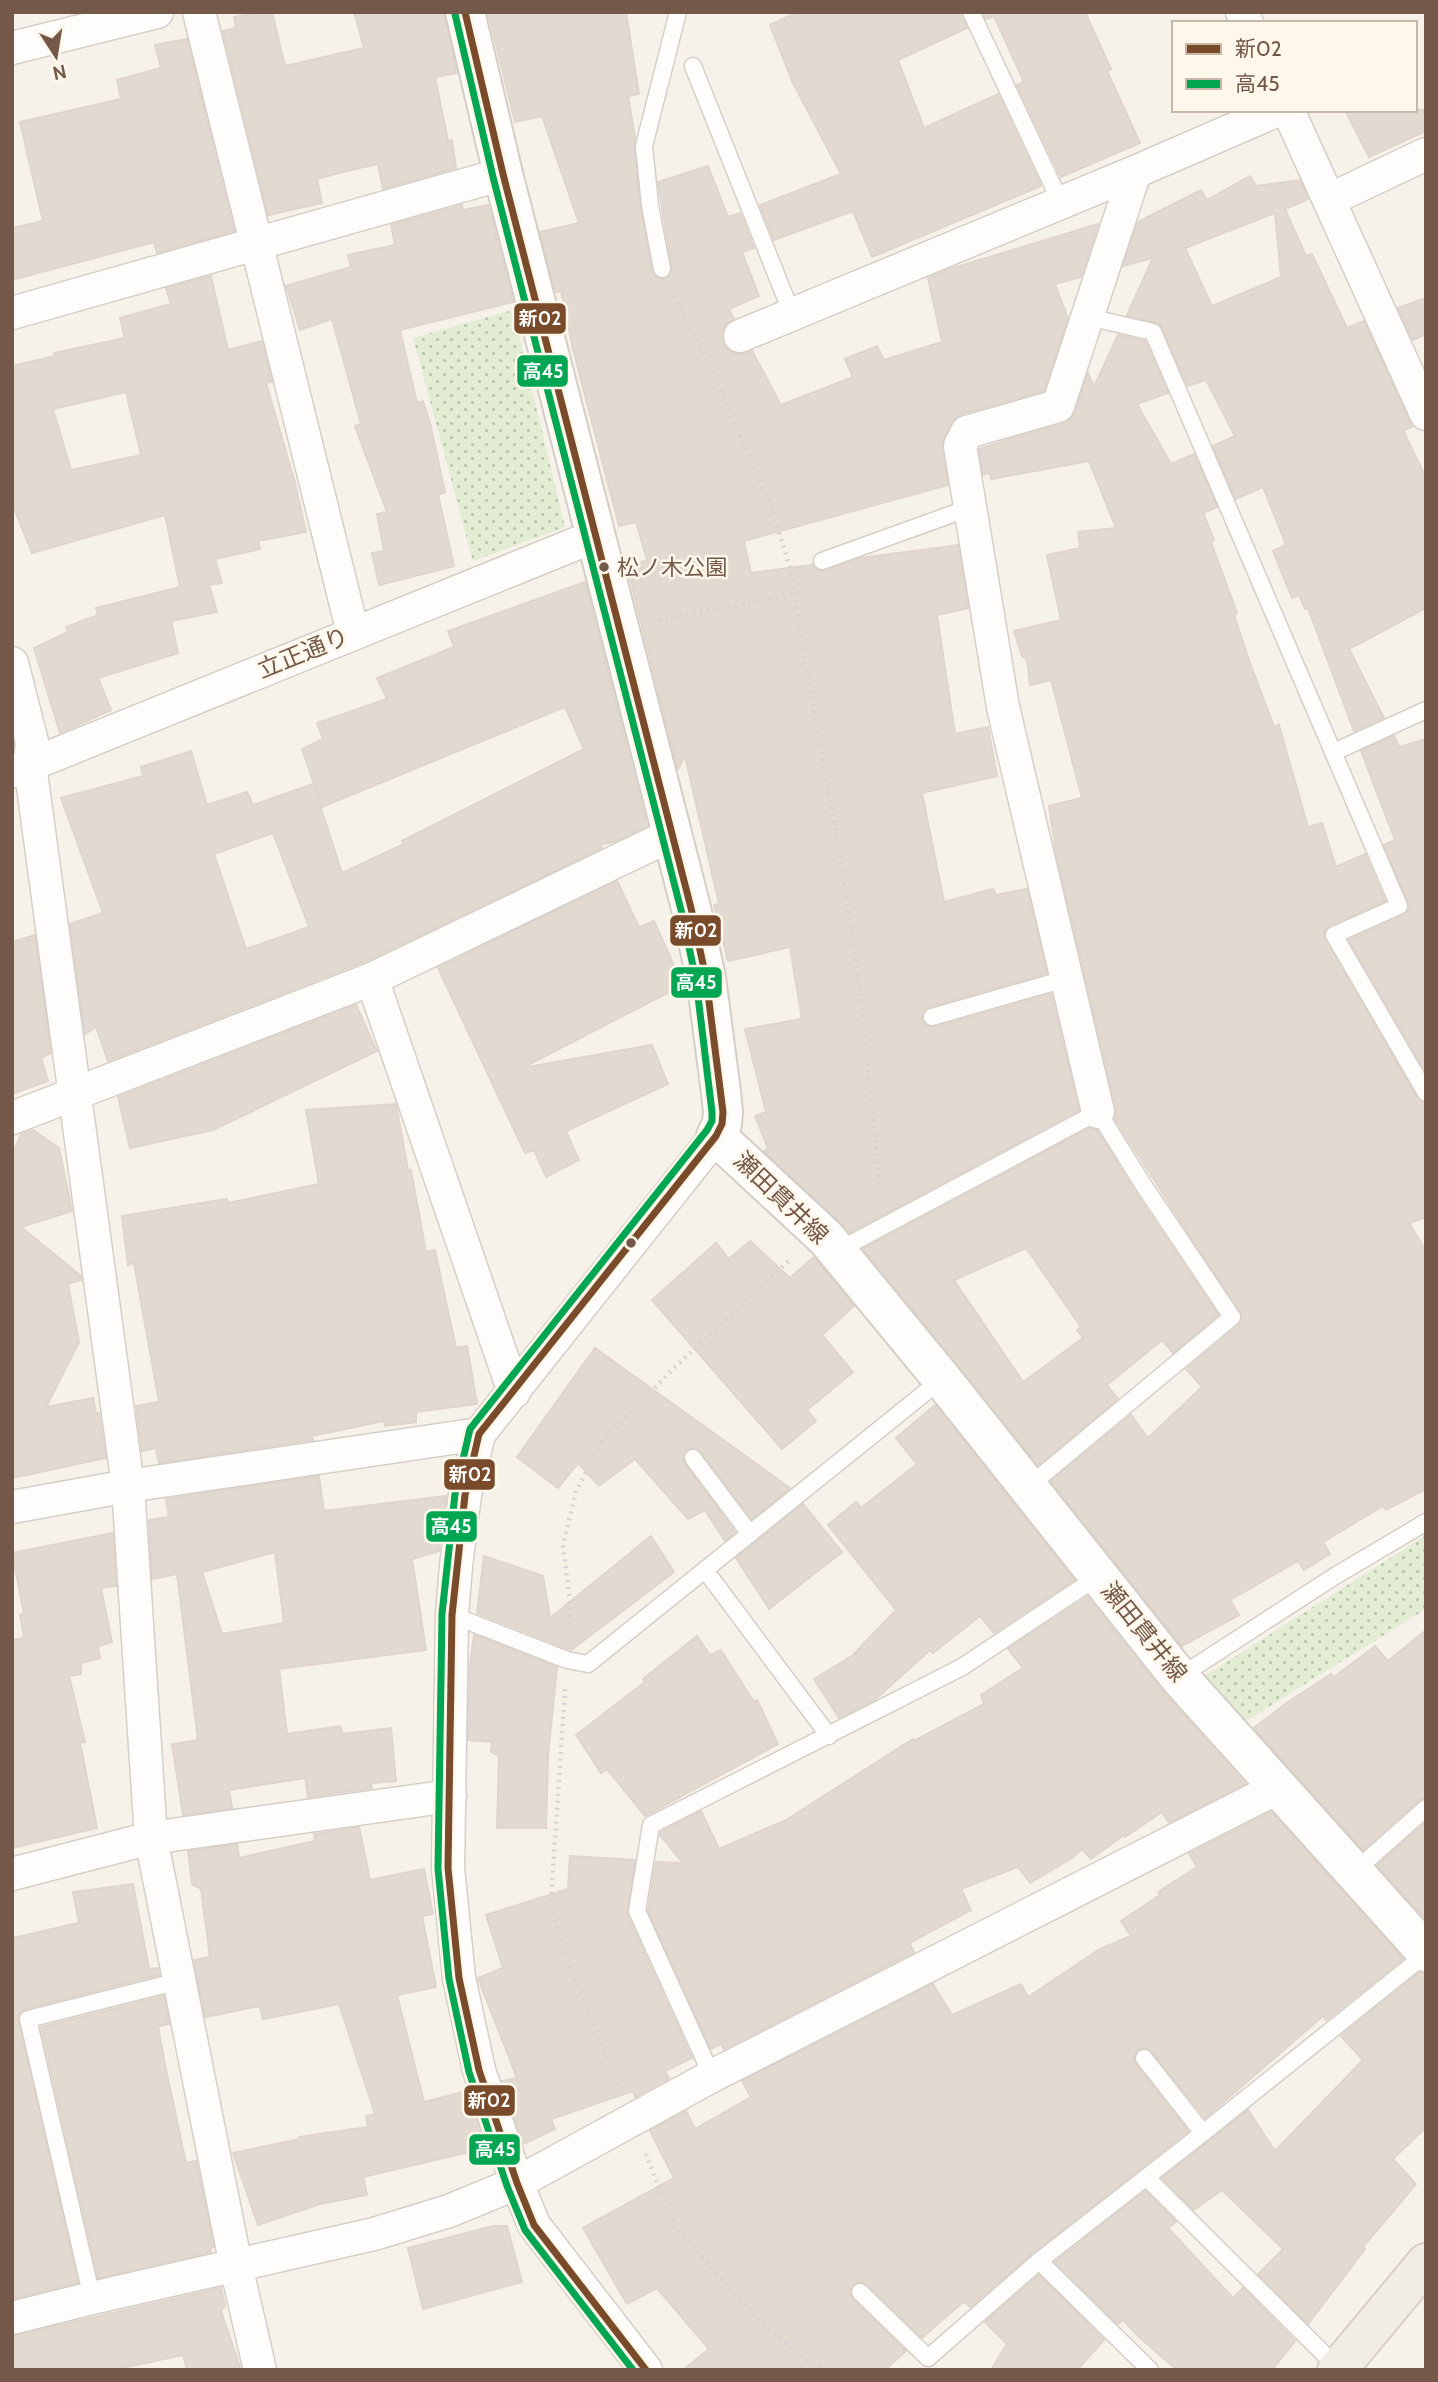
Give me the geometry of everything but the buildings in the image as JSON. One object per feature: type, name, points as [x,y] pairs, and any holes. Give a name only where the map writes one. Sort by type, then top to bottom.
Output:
[{"type":"main road","name":"瀬田貫井線","points":[[465,12],[503,174],[673,834],[706,978],[723,1112],[722,1124],[716,1136],[831,1245],[942,1379],[1179,1677],[1426,1953]]},
{"type":"main road","points":[[1337,2369],[1426,2263]]},
{"type":"street","points":[[12,48],[157,12]]},
{"type":"street","points":[[199,12],[353,633]]},
{"type":"street","points":[[740,336],[1273,112]]},
{"type":"street","points":[[1289,112],[1426,414]]},
{"type":"street","points":[[1329,200],[1426,154]]},
{"type":"street","points":[[1098,1112],[1003,707],[960,446],[967,432],[1058,406],[1135,172]]},
{"type":"street","points":[[12,313],[503,174]]},
{"type":"street","name":"立正通り","points":[[21,768],[595,536]]},
{"type":"street","points":[[12,663],[32,742],[21,768],[76,1095],[128,1486],[151,1838],[236,2266],[261,2370]]},
{"type":"street","points":[[12,1118],[372,979],[673,834]]},
{"type":"street","points":[[372,979],[513,1392]]},
{"type":"street","points":[[646,2370],[534,2225],[479,2070],[459,1978],[448,1867],[452,1615],[465,1495],[479,1434],[716,1136]]},
{"type":"street","points":[[12,1507],[128,1486],[479,1434]]},
{"type":"street","points":[[12,2318],[374,2234],[449,2211],[517,2183],[712,2076],[1277,1788]]},
{"type":"street","points":[[12,1874],[151,1838],[450,1796]]},
{"type":"lane","points":[[662,270],[650,205],[644,146],[678,12]]},
{"type":"lane","points":[[971,12],[1061,203]]},
{"type":"lane","points":[[692,66],[792,314]]},
{"type":"lane","points":[[1088,317],[1153,332],[1399,906],[1334,935],[1426,1093]]},
{"type":"lane","points":[[822,561],[969,508]]},
{"type":"lane","points":[[1334,752],[1426,710]]},
{"type":"lane","points":[[932,1017],[1066,979]]},
{"type":"lane","points":[[831,1245],[1098,1112],[1151,1197],[1232,1317],[1028,1488]]},
{"type":"lane","points":[[452,1615],[567,1660],[588,1664],[942,1379]]},
{"type":"lane","points":[[693,1458],[750,1534]]},
{"type":"lane","points":[[1179,1677],[1335,1576],[1426,1522]]},
{"type":"lane","points":[[705,1570],[829,1736]]},
{"type":"lane","points":[[712,2076],[637,1911],[651,1825],[962,1667],[1099,1576]]},
{"type":"lane","points":[[1355,1871],[1426,1808]]},
{"type":"lane","points":[[860,2292],[922,2364],[1040,2261],[1426,1953]]},
{"type":"lane","points":[[92,2298],[28,2019],[179,1981]]},
{"type":"lane","points":[[1144,2058],[1203,2133]]},
{"type":"lane","points":[[1147,2178],[1337,2369]]},
{"type":"lane","points":[[1040,2261],[1150,2370]]},
{"type":"path","points":[[662,270],[704,353],[771,507],[791,571],[838,845],[863,1011],[881,1198]]},
{"type":"path","points":[[620,627],[794,594]]},
{"type":"path","points":[[560,1758],[570,1602],[563,1545],[576,1492],[601,1443],[674,1368],[811,1241],[831,1245]]},
{"type":"green space","name":"松ノ木公園","points":[[513,310],[565,527],[473,561],[413,338]]},
{"type":"green space","points":[[1426,1535],[1426,1609],[1238,1726],[1198,1680]]},
{"type":"transit line","name":"新02","points":[[465,12],[503,174],[691,908],[706,978],[723,1112],[722,1124],[716,1136],[479,1434],[465,1495],[452,1615],[448,1868],[459,1978],[479,2070],[534,2225],[646,2370]]},
{"type":"transit line","name":"高45","points":[[455,14],[493,177],[681,910],[696,980],[712,1112],[712,1121],[707,1130],[470,1429],[455,1494],[442,1614],[438,1869],[449,1979],[469,2072],[507,2186],[525,2230],[633,2370]]},
{"type":"place","name":"松ノ木公園","points":[[604,567]]}]
